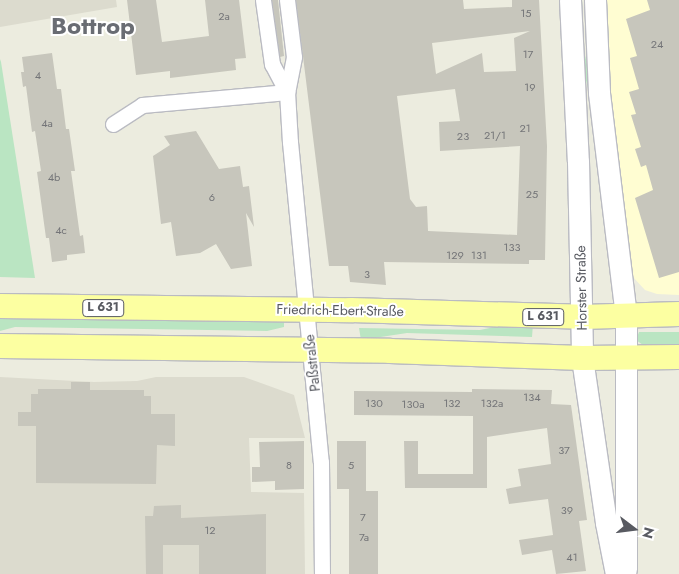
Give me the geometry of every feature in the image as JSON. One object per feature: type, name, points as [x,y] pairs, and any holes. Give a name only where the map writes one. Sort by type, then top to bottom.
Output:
[{"type":"main road","name":"Horster Straße","points":[[570,0],[578,160],[582,358],[606,523],[616,574]]},
{"type":"main road","points":[[595,0],[599,92],[626,317],[626,574]]},
{"type":"main road","name":"Friedrich-Ebert-Straße","points":[[0,306],[307,309],[582,318],[679,314]]},
{"type":"main road","points":[[0,346],[470,353],[626,359],[679,357]]},
{"type":"street","name":"Paßstraße","points":[[263,0],[272,64],[287,92]]},
{"type":"street","name":"Paßstraße","points":[[287,0],[294,57],[287,92],[321,462],[322,574]]},
{"type":"street","points":[[113,124],[142,105],[287,92]]},
{"type":"shaded area","points":[[0,0],[116,0],[117,7],[0,27]]},
{"type":"shaded area","points":[[607,0],[679,0],[679,295],[657,294],[645,290],[632,276],[627,261],[609,128],[610,83]]},
{"type":"shaded area","points":[[0,377],[94,382],[137,381],[156,377],[244,377],[294,395],[305,438],[249,438],[251,492],[304,493],[305,574],[0,574]]},
{"type":"green space","points":[[575,0],[582,0],[584,51],[592,86],[588,88],[577,47]]},
{"type":"green space","points":[[0,59],[1,62],[35,278],[0,277]]},
{"type":"green space","points":[[0,314],[284,321],[284,327],[267,331],[15,327],[0,331]]},
{"type":"green space","points":[[514,323],[533,324],[532,337],[407,333],[361,340],[359,328],[480,330]]},
{"type":"green space","points":[[639,332],[679,332],[679,346],[654,348],[643,345],[636,340]]},
{"type":"building","points":[[127,0],[156,0],[162,42],[209,36],[205,0],[239,0],[246,58],[235,59],[236,70],[170,78],[170,71],[136,75]]},
{"type":"building","points":[[272,0],[278,0],[284,56],[280,57]]},
{"type":"building","points":[[296,0],[463,0],[464,9],[512,7],[512,0],[539,0],[547,146],[545,260],[529,260],[529,264],[384,262],[386,285],[350,282],[348,266],[329,266]],"holes":[[[530,31],[514,38],[516,71],[484,72],[482,53],[436,74],[432,43]],[[455,89],[460,121],[439,122],[440,151],[520,146],[517,235],[428,231],[427,206],[416,207],[410,199],[397,96]]]},
{"type":"building","points":[[647,0],[679,0],[679,272],[659,278],[635,198],[653,190],[646,165],[641,167],[635,149],[641,147],[631,115],[636,114],[629,92],[639,89],[630,58],[637,56],[626,19],[650,10]]},
{"type":"building","points":[[52,53],[57,89],[61,89],[66,129],[69,129],[75,171],[71,171],[80,236],[83,235],[85,253],[67,255],[67,260],[52,262],[49,238],[46,238],[37,172],[41,171],[35,131],[32,132],[26,86],[23,87],[21,72],[24,72],[22,57]]},
{"type":"building","points":[[196,131],[219,169],[240,166],[243,187],[249,186],[254,227],[246,213],[252,266],[231,269],[216,244],[200,253],[176,256],[171,222],[161,224],[153,156],[170,145],[164,136]]},
{"type":"building","points":[[71,382],[90,382],[90,390],[144,390],[144,396],[151,396],[151,414],[175,414],[175,446],[157,445],[156,484],[36,483],[36,426],[18,426],[18,412],[31,412],[31,394],[38,394],[38,389],[71,389]]},
{"type":"building","points":[[472,389],[552,390],[551,404],[571,405],[587,520],[579,521],[586,571],[556,574],[552,550],[522,555],[519,540],[553,535],[548,499],[509,504],[506,489],[521,486],[518,469],[551,464],[547,428],[487,437],[487,488],[405,488],[404,441],[418,441],[418,474],[473,474],[473,416],[354,415],[354,391],[472,392]]},
{"type":"building","points":[[304,441],[304,489],[275,490],[275,481],[252,482],[252,467],[260,467],[259,442]]},
{"type":"building","points":[[337,441],[366,441],[366,491],[378,491],[378,574],[349,574],[349,489],[337,489]]},
{"type":"building","points":[[181,505],[181,518],[266,514],[266,574],[199,574],[199,545],[163,545],[163,574],[146,574],[145,516],[153,516],[154,506]]},
{"type":"district","name":"Bottrop","points":[[93,26]]}]
